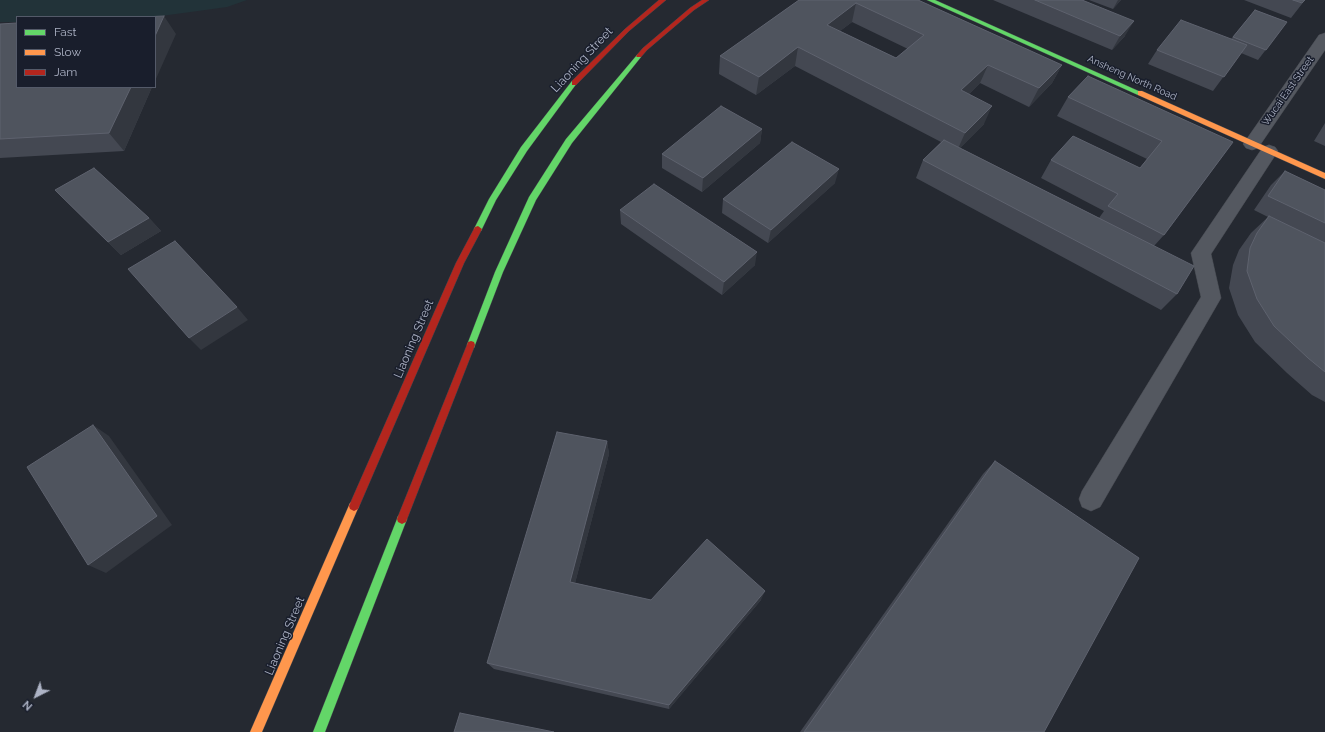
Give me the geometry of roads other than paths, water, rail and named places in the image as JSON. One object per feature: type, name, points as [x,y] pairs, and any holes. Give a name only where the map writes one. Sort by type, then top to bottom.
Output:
[{"type":"street","name":"Liaoning Street","points":[[256,732],[460,263],[493,199],[524,149],[564,96],[588,68],[617,40],[663,0]]},
{"type":"street","points":[[319,732],[499,272],[532,199],[570,141],[645,49],[692,9],[706,0]]},
{"type":"street","name":"Ansheng North Road","points":[[930,0],[1325,176]]},
{"type":"street","name":"Wucai East Street","points":[[1091,499],[1212,298],[1200,253],[1260,147],[1325,38]]}]
